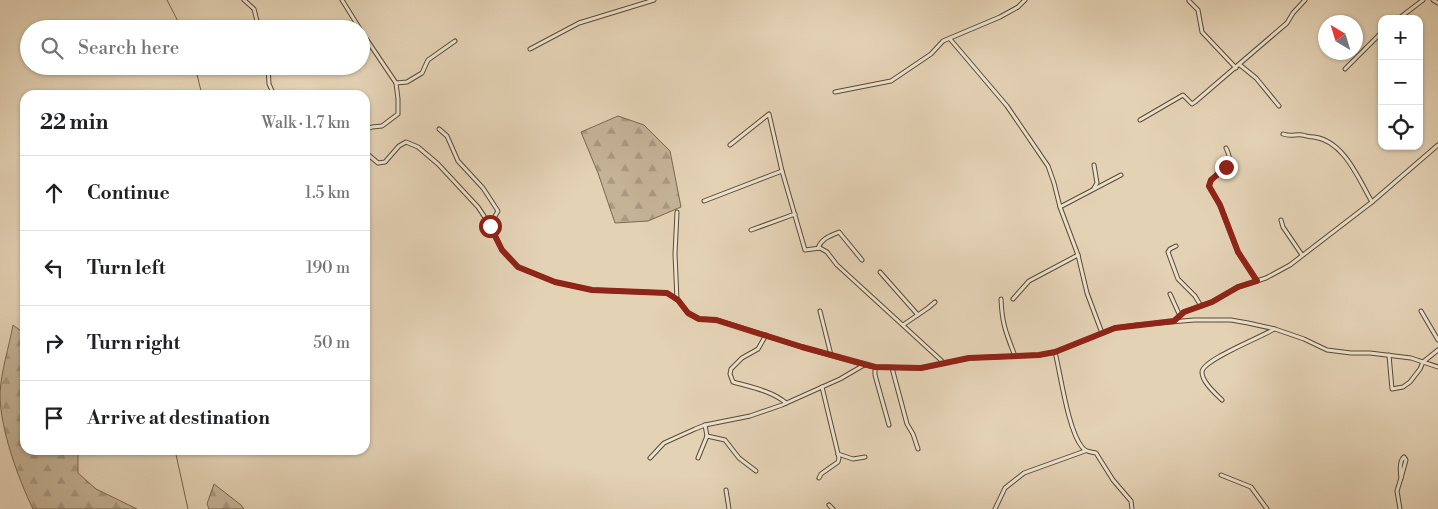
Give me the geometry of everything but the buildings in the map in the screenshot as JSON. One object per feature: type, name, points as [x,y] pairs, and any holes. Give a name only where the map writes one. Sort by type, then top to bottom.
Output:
[{"type":"street","points":[[244,0],[254,9],[257,20]]},
{"type":"street","points":[[342,0],[354,20]]},
{"type":"street","points":[[530,49],[579,23],[654,0]]},
{"type":"street","points":[[835,92],[891,81],[931,54],[942,41],[1000,17],[1018,8],[1025,0]]},
{"type":"street","points":[[1140,120],[1183,95],[1192,104],[1287,23],[1304,0]]},
{"type":"street","points":[[1403,15],[1423,0]]},
{"type":"street","points":[[1433,0],[1438,3]]},
{"type":"street","points":[[1189,1],[1198,10],[1202,32],[1236,68]]},
{"type":"street","points":[[1345,69],[1378,36]]},
{"type":"street","points":[[950,39],[1007,106],[1048,166],[1060,207],[1078,255],[1087,293],[1102,333]]},
{"type":"street","points":[[396,83],[407,82],[422,72],[428,60],[455,41]]},
{"type":"street","points":[[370,45],[396,83],[398,99],[398,114],[382,126],[370,128]]},
{"type":"street","points":[[1240,65],[1256,78],[1279,106]]},
{"type":"street","points":[[268,75],[272,90]]},
{"type":"street","points":[[730,145],[769,114],[782,171],[805,250],[820,248],[827,252],[838,265],[944,362]]},
{"type":"street","points":[[439,129],[447,136],[458,161],[483,188],[498,211],[490,226]]},
{"type":"street","points":[[1283,134],[1291,137],[1300,135],[1327,141],[1340,150],[1372,202]]},
{"type":"street","points":[[370,156],[378,163],[384,162],[399,146],[406,142],[418,147],[438,164],[478,208],[502,250],[518,267],[527,271],[555,282],[592,290],[667,293],[677,300],[688,313],[699,319],[716,320],[831,356],[875,367],[921,368],[969,358],[1039,355],[1055,352],[1115,328],[1174,321],[1231,320],[1275,329],[1304,339],[1326,350],[1351,354],[1370,352],[1411,358],[1438,367]]},
{"type":"street","points":[[1174,321],[1184,312],[1212,302],[1238,287],[1257,281],[1290,265],[1372,202],[1438,145]]},
{"type":"street","points":[[1226,148],[1231,159],[1230,164],[1211,180],[1209,186],[1220,205],[1238,252],[1257,281]]},
{"type":"street","points":[[1094,165],[1097,183],[1094,188]]},
{"type":"street","points":[[704,201],[782,171]]},
{"type":"street","points":[[1060,207],[1121,175]]},
{"type":"street","points":[[677,300],[675,254],[678,212]]},
{"type":"street","points":[[751,230],[795,214]]},
{"type":"street","points":[[1281,220],[1283,227],[1302,256]]},
{"type":"street","points":[[818,248],[820,242],[828,236],[839,232],[862,260]]},
{"type":"street","points":[[1176,246],[1168,252],[1178,279],[1195,296],[1201,306]]},
{"type":"street","points":[[1014,299],[1029,281],[1078,255]]},
{"type":"street","points":[[880,272],[918,315]]},
{"type":"street","points":[[1170,294],[1180,316]]},
{"type":"street","points":[[1001,299],[1001,318],[1015,356]]},
{"type":"street","points":[[903,325],[935,302]]},
{"type":"street","points":[[820,311],[831,356]]},
{"type":"street","points":[[1421,312],[1438,340]]},
{"type":"street","points":[[1222,400],[1211,388],[1202,374],[1202,369],[1206,364],[1223,354],[1262,337],[1275,329]]},
{"type":"street","points":[[766,335],[758,349],[742,358],[731,369],[731,378],[733,382],[759,389],[786,403]]},
{"type":"street","points":[[1389,355],[1392,389],[1402,387],[1410,382],[1423,362],[1438,350]]},
{"type":"street","points":[[1055,352],[1070,420],[1085,451]]},
{"type":"street","points":[[650,458],[664,443],[705,425],[750,416],[786,403],[865,365]]},
{"type":"street","points":[[875,367],[875,375],[889,425]]},
{"type":"street","points":[[892,368],[906,424],[913,434],[918,449]]},
{"type":"street","points":[[819,478],[821,474],[838,462],[838,454],[822,387]]},
{"type":"street","points":[[698,458],[707,436],[705,425]]},
{"type":"street","points":[[707,436],[725,440],[739,458],[756,471]]},
{"type":"street","points":[[995,509],[1005,488],[1024,473],[1085,451],[1096,453],[1131,501],[1132,509]]},
{"type":"street","points":[[838,454],[853,458],[865,457]]},
{"type":"street","points":[[1400,509],[1398,491],[1406,460],[1404,457],[1401,464],[1401,478]]},
{"type":"street","points":[[1220,475],[1251,487],[1267,509]]},
{"type":"street","points":[[726,490],[729,509]]},
{"type":"street","points":[[829,505],[833,509]]},
{"type":"green space","points":[[618,116],[644,125],[670,151],[681,207],[648,221],[615,223],[598,173],[581,132]]},
{"type":"green space","points":[[13,325],[20,330],[20,455],[78,455],[78,473],[96,489],[137,509],[33,509],[6,438],[0,394]]},
{"type":"green space","points":[[214,484],[244,509],[209,509],[207,504]]},
{"type":"waterway","points":[[167,0],[177,20]]},
{"type":"waterway","points":[[197,75],[201,90]]},
{"type":"waterway","points":[[176,455],[188,509]]},
{"type":"route","points":[[490,226],[502,250],[518,267],[555,282],[592,290],[667,293],[678,300],[688,313],[699,319],[716,320],[865,365],[921,368],[969,358],[1039,355],[1055,352],[1115,328],[1174,321],[1184,312],[1212,302],[1238,287],[1257,281],[1233,243],[1220,205],[1209,186],[1211,180],[1226,167]]}]
